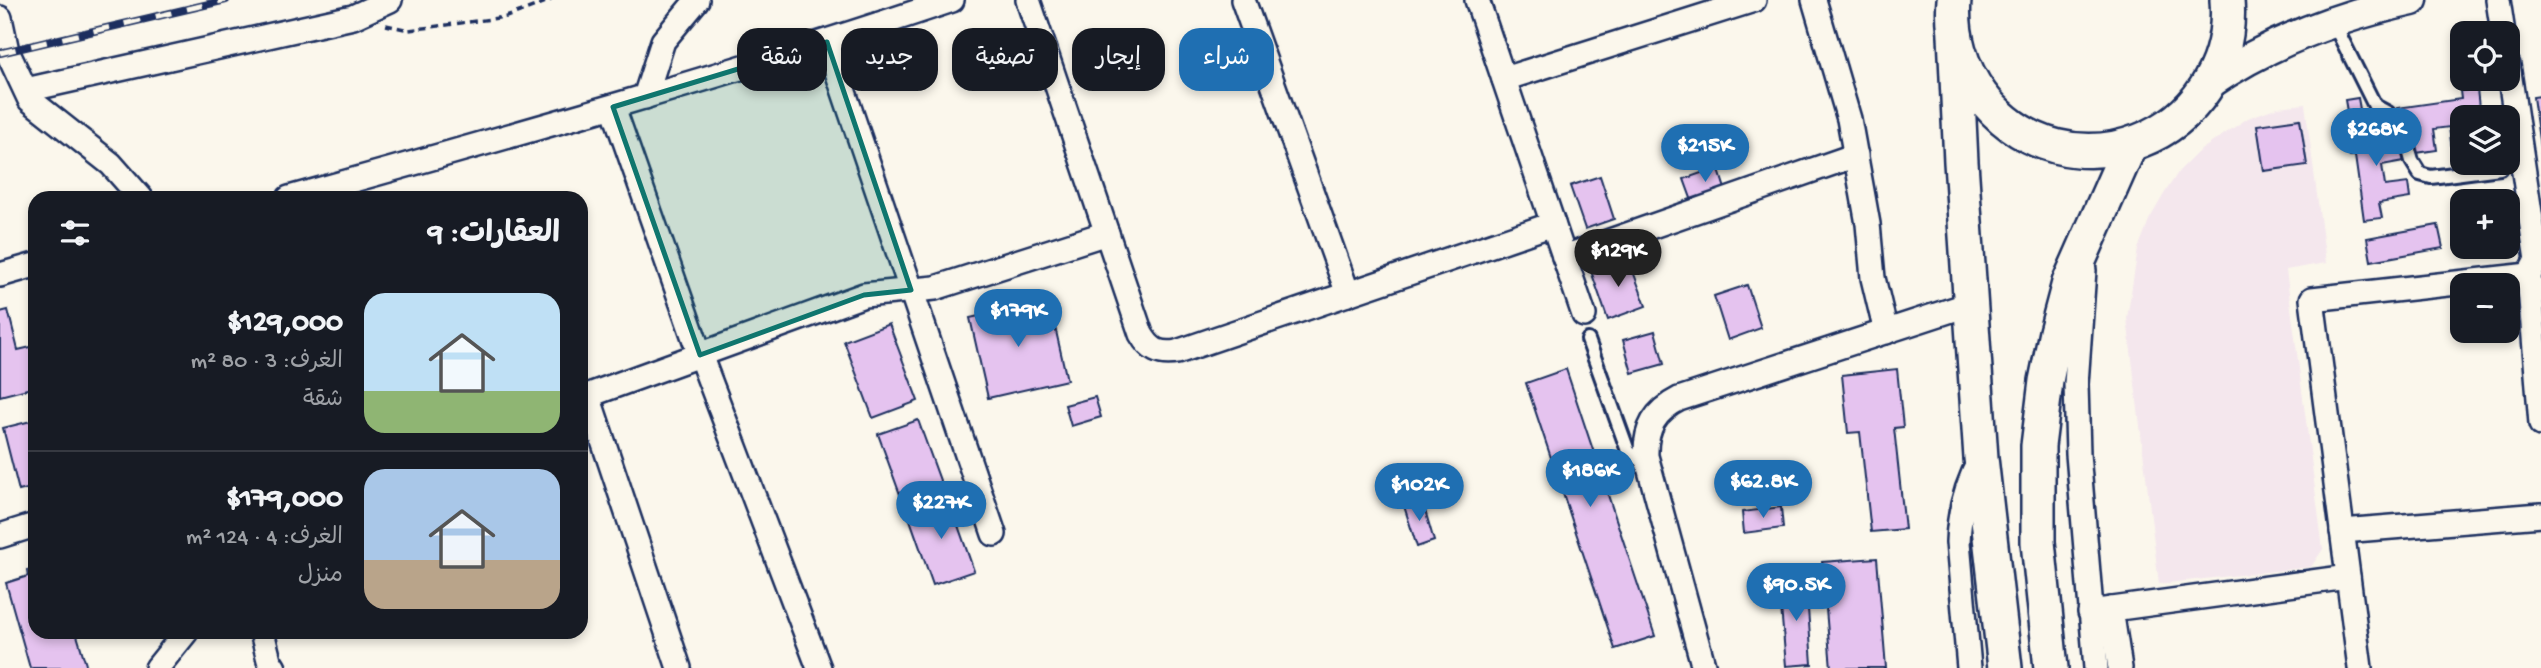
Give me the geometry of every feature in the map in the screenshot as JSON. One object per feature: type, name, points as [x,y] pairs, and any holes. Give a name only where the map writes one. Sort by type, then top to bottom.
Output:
[{"type":"main road","points":[[1953,10],[1963,63],[1977,89],[1995,111],[2018,130],[2044,142],[2073,149],[2102,150],[2146,139],[2175,122],[2199,98],[2223,49],[2227,30],[2227,0]]},
{"type":"main road","points":[[1953,10],[1981,458],[2005,668]]},
{"type":"main road","points":[[2051,668],[2038,542],[2038,446],[2056,332],[2069,283],[2130,145]]},
{"type":"street","points":[[26,90],[353,17],[390,0]]},
{"type":"street","points":[[645,97],[663,41],[697,0]]},
{"type":"street","points":[[952,0],[827,42],[994,534]]},
{"type":"street","points":[[1028,0],[1141,334],[1147,345],[1155,351],[1165,354],[1177,352],[1553,224]]},
{"type":"street","points":[[1243,0],[1348,294]]},
{"type":"street","points":[[1477,0],[1584,315]]},
{"type":"street","points":[[1504,79],[1754,0]]},
{"type":"street","points":[[1814,0],[1850,119],[1868,224],[1873,278],[1886,332]]},
{"type":"street","points":[[2208,84],[2236,64],[2333,21],[2351,14],[2412,0]]},
{"type":"street","points":[[2498,0],[2501,21]]},
{"type":"street","points":[[0,18],[7,51],[30,100],[111,164],[135,191]]},
{"type":"street","points":[[314,191],[737,69]]},
{"type":"street","points":[[2512,91],[2536,265],[2541,424]]},
{"type":"street","points":[[613,107],[700,355],[818,668]]},
{"type":"street","points":[[1564,257],[1856,155]]},
{"type":"street","points":[[588,396],[864,295],[935,288],[1107,233]]},
{"type":"street","points":[[2086,244],[2077,384],[2077,454],[2100,610],[2120,668]]},
{"type":"street","points":[[2360,668],[2312,299],[2536,265]]},
{"type":"street","points":[[0,275],[28,272]]},
{"type":"street","points":[[1704,668],[1646,456],[1649,428],[1656,415],[1679,399],[1970,304]]},
{"type":"street","points":[[588,408],[679,668]]},
{"type":"street","points":[[1969,668],[1959,524],[1966,490],[1981,458]]},
{"type":"street","points":[[2342,531],[2541,515]]},
{"type":"street","points":[[0,536],[28,527]]},
{"type":"street","points":[[2100,610],[2348,577]]},
{"type":"street","points":[[2096,668],[2100,610]]},
{"type":"street","points":[[157,668],[180,639]]},
{"type":"street","points":[[264,639],[274,668]]},
{"type":"lane","points":[[2333,21],[2375,106],[2388,113],[2398,131],[2405,136],[2412,161],[2420,174],[2431,177],[2450,174]]},
{"type":"lane","points":[[1588,340],[1628,451],[1636,458],[1646,456]]},
{"type":"path","points":[[353,17],[409,30],[506,17],[551,0]]},
{"type":"highlighted area","points":[[827,42],[911,290],[864,295],[700,355],[613,107]]},
{"type":"shaded area","points":[[2305,104],[2326,263],[2286,270],[2323,549],[2311,567],[2159,584],[2127,318],[2138,249],[2149,220],[2164,194],[2179,171],[2198,152],[2248,118],[2278,107]]},
{"type":"building","points":[[2460,91],[2477,91],[2479,105],[2450,105],[2450,135],[2449,127],[2434,129],[2437,150],[2416,153],[2411,123],[2399,125],[2397,108],[2461,99]]},
{"type":"building","points":[[2541,96],[2541,154],[2533,97]]},
{"type":"building","points":[[2358,98],[2361,115],[2348,117],[2345,100]]},
{"type":"building","points":[[2300,119],[2307,165],[2264,171],[2257,125]]},
{"type":"building","points":[[2390,123],[2393,144],[2401,143],[2404,161],[2382,165],[2385,186],[2408,183],[2410,198],[2379,203],[2382,218],[2364,220],[2355,156],[2350,156],[2348,137],[2359,135],[2358,127]]},
{"type":"building","points":[[1718,167],[1725,189],[1692,201],[1684,179]]},
{"type":"building","points":[[1600,176],[1614,219],[1585,229],[1570,186]]},
{"type":"building","points":[[2438,225],[2443,248],[2371,261],[2367,238]]},
{"type":"building","points":[[1628,258],[1646,306],[1608,320],[1591,271]]},
{"type":"building","points":[[1747,285],[1761,328],[1728,340],[1714,296]]},
{"type":"building","points":[[1049,300],[1067,380],[988,398],[970,318]]},
{"type":"building","points":[[8,310],[18,350],[28,348],[28,389],[0,396],[0,312]]},
{"type":"building","points":[[889,324],[918,401],[873,418],[844,341]]},
{"type":"building","points":[[1655,331],[1664,364],[1632,373],[1623,340]]},
{"type":"building","points":[[1566,369],[1655,636],[1615,649],[1526,383]]},
{"type":"building","points":[[1897,369],[1903,427],[1894,428],[1905,529],[1871,532],[1860,432],[1848,433],[1842,375]]},
{"type":"building","points":[[1095,397],[1101,417],[1071,426],[1065,405]]},
{"type":"building","points":[[918,420],[942,486],[902,500],[878,434]]},
{"type":"building","points":[[28,422],[28,489],[19,491],[3,428]]},
{"type":"building","points":[[948,497],[974,571],[933,585],[907,511]]},
{"type":"building","points":[[1422,500],[1434,541],[1417,547],[1404,506]]},
{"type":"building","points":[[1781,507],[1783,528],[1744,533],[1742,512]]},
{"type":"building","points":[[1877,558],[1886,668],[1831,668],[1822,562]]},
{"type":"building","points":[[28,576],[28,639],[78,639],[87,668],[30,668],[6,583]]},
{"type":"building","points":[[1806,581],[1812,664],[1786,666],[1779,583]]},
{"type":"railway","points":[[0,53],[226,0]]}]
